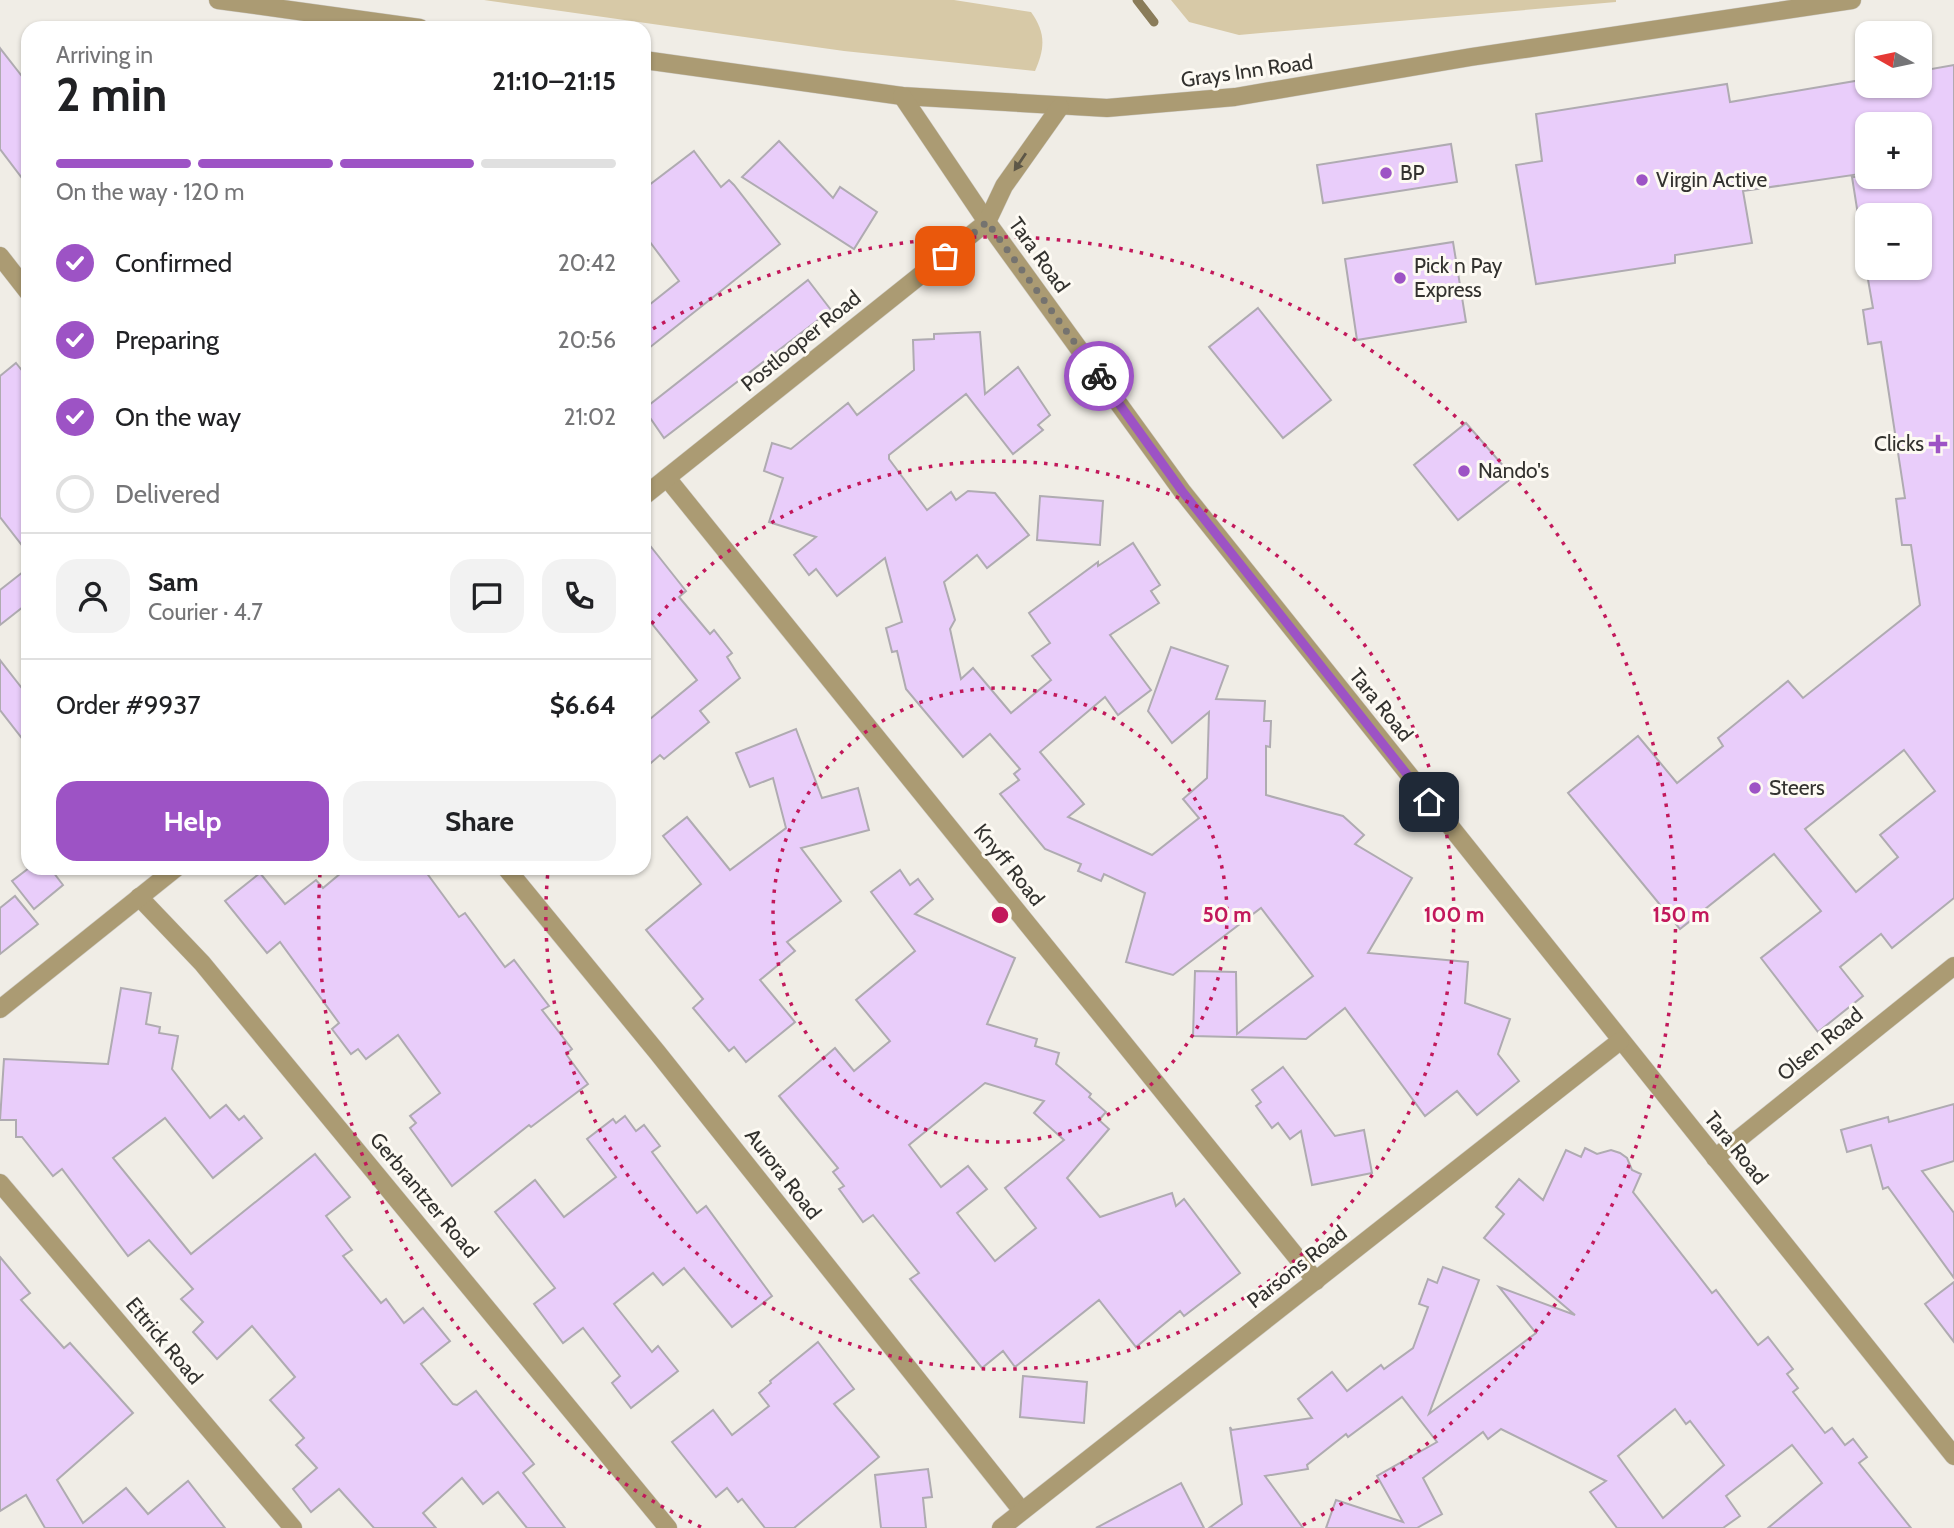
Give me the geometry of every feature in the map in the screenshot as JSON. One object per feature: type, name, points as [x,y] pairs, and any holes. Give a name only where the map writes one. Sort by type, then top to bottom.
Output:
[{"type":"street","points":[[218,0],[271,4],[377,21]]},
{"type":"street","name":"Grays Inn Road","points":[[651,61],[902,96],[1060,107],[1170,104],[1852,0]]},
{"type":"street","name":"Tara Road","points":[[902,96],[987,222],[1190,500],[1954,1456]]},
{"type":"street","points":[[987,222],[1004,186],[1060,107]]},
{"type":"street","name":"Postlooper Road","points":[[651,491],[987,222]]},
{"type":"street","points":[[0,256],[21,283]]},
{"type":"street","name":"Knyff Road","points":[[667,478],[1316,1281]]},
{"type":"street","points":[[0,1009],[167,875]]},
{"type":"street","name":"Aurora Road","points":[[512,875],[657,1052],[1022,1511]]},
{"type":"street","name":"Gerbrantzer Road","points":[[139,897],[202,963],[668,1528]]},
{"type":"street","name":"Olsen Road","points":[[1715,1158],[1954,966]]},
{"type":"street","name":"Parsons Road","points":[[1001,1528],[1620,1041]]},
{"type":"street","name":"Ettrick Road","points":[[0,1183],[293,1528]]},
{"type":"shaded area","points":[[484,0],[954,0],[1031,12],[1039,27],[1042,48],[1035,71],[844,51],[651,24],[651,21],[632,21]]},
{"type":"shaded area","points":[[1171,0],[1616,2],[1239,35],[1189,22]]},
{"type":"building","points":[[0,48],[21,75],[21,177],[0,149]]},
{"type":"building","points":[[1954,65],[1954,898],[1892,948],[1881,934],[1840,967],[1863,996],[1818,1032],[1761,958],[1821,911],[1774,854],[1680,929],[1568,793],[1638,736],[1677,783],[1723,746],[1718,738],[1788,681],[1803,698],[1920,605],[1911,545],[1902,545],[1896,499],[1905,498],[1881,342],[1868,344],[1863,310],[1873,308],[1868,280],[1932,280],[1932,203],[1856,203],[1852,177],[1855,177],[1855,189],[1932,189],[1932,112],[1855,112],[1855,175],[1743,191],[1752,243],[1675,255],[1675,263],[1536,284],[1516,165],[1542,161],[1536,114],[1727,84],[1730,102],[1855,81],[1855,98],[1932,98],[1932,69]],"holes":[[[1904,750],[1935,791],[1880,835],[1898,857],[1856,892],[1805,829]]]},
{"type":"building","points":[[779,141],[833,198],[840,187],[877,212],[854,249],[742,177]]},
{"type":"building","points":[[1451,144],[1457,182],[1323,203],[1317,165]]},
{"type":"building","points":[[694,151],[721,187],[729,180],[734,185],[780,244],[651,346],[651,303],[679,281],[651,243],[651,184]]},
{"type":"building","points":[[1453,242],[1466,322],[1357,340],[1345,259]]},
{"type":"building","points":[[808,280],[831,310],[664,438],[651,419],[651,403]]},
{"type":"building","points":[[1258,308],[1331,400],[1283,438],[1209,347]]},
{"type":"building","points":[[980,332],[985,394],[1018,367],[1050,415],[1038,425],[1043,430],[1013,454],[966,394],[889,455],[889,459],[927,510],[951,492],[956,500],[968,491],[995,493],[1029,535],[987,568],[977,555],[944,582],[955,620],[950,629],[961,679],[973,668],[1011,713],[1051,680],[1032,656],[1050,643],[1029,613],[1098,562],[1098,566],[1133,543],[1160,585],[1151,591],[1159,603],[1110,635],[1151,690],[1118,715],[1105,697],[1040,752],[1084,804],[1068,817],[1152,855],[1199,818],[1183,799],[1207,778],[1209,712],[1172,743],[1148,711],[1171,647],[1228,666],[1216,699],[1265,701],[1264,721],[1271,721],[1270,747],[1266,746],[1266,795],[1343,816],[1364,835],[1355,844],[1412,878],[1368,953],[1468,962],[1465,1003],[1510,1019],[1498,1054],[1519,1081],[1477,1115],[1457,1091],[1425,1116],[1345,1008],[1306,1039],[1193,1036],[1195,971],[1236,972],[1237,1034],[1313,976],[1261,908],[1173,975],[1126,962],[1145,893],[1104,874],[1101,881],[1078,871],[1081,864],[1045,849],[1000,794],[1019,780],[1014,774],[1020,769],[990,734],[963,757],[906,689],[897,651],[892,652],[886,628],[902,622],[885,558],[837,596],[816,569],[809,575],[794,555],[816,537],[769,522],[783,478],[764,471],[772,443],[791,449],[848,403],[857,415],[914,370],[913,340],[934,339],[934,334]]},
{"type":"building","points":[[16,363],[21,369],[21,544],[0,517],[0,376]]},
{"type":"building","name":"Nando's","points":[[1466,423],[1513,477],[1458,520],[1414,465]]},
{"type":"building","points":[[1040,496],[1103,501],[1100,545],[1037,540]]},
{"type":"building","points":[[651,547],[686,591],[679,597],[710,634],[714,630],[732,653],[727,657],[740,678],[700,711],[709,722],[664,759],[660,755],[651,763],[651,718],[697,680],[651,623]]},
{"type":"building","points":[[21,574],[21,608],[0,625],[0,590]]},
{"type":"building","points":[[0,660],[21,687],[21,737],[0,710]]},
{"type":"building","points":[[796,729],[822,798],[858,788],[869,830],[801,848],[841,901],[787,942],[795,951],[760,980],[795,1022],[746,1062],[734,1047],[729,1051],[693,1008],[703,999],[646,930],[701,884],[663,836],[687,817],[730,870],[786,828],[773,778],[750,787],[736,753]]},
{"type":"building","points":[[900,870],[910,885],[918,879],[933,899],[915,914],[1015,958],[987,1024],[1037,1039],[1035,1046],[1059,1053],[1056,1064],[1091,1094],[1089,1097],[1106,1112],[1099,1120],[1109,1129],[1067,1178],[1100,1217],[1172,1193],[1176,1206],[1184,1199],[1240,1273],[1184,1316],[1180,1311],[1136,1347],[1099,1300],[1015,1367],[1003,1351],[982,1368],[910,1279],[919,1273],[873,1215],[863,1222],[839,1189],[844,1186],[833,1172],[838,1168],[779,1096],[835,1048],[854,1071],[890,1041],[856,1000],[915,951],[871,892]],"holes":[[[985,1083],[1044,1101],[1034,1113],[1064,1140],[1005,1188],[1036,1228],[995,1261],[957,1213],[987,1189],[968,1166],[941,1187],[909,1145]]]},
{"type":"building","points":[[21,874],[55,875],[63,885],[34,909],[12,881]]},
{"type":"building","points":[[258,875],[262,875],[285,904],[316,880],[323,888],[339,875],[428,875],[459,917],[465,913],[505,967],[514,960],[549,1006],[542,1010],[572,1049],[566,1054],[588,1084],[531,1127],[529,1125],[452,1186],[410,1128],[416,1123],[410,1116],[440,1093],[398,1035],[366,1059],[358,1049],[351,1054],[332,1029],[339,1023],[280,942],[267,953],[225,901]]},
{"type":"building","points":[[15,896],[38,924],[0,954],[0,908]]},
{"type":"building","points":[[121,988],[151,993],[146,1024],[160,1027],[159,1033],[178,1036],[172,1069],[210,1118],[226,1105],[239,1120],[244,1116],[262,1138],[213,1178],[165,1118],[113,1158],[191,1254],[315,1154],[350,1197],[326,1216],[352,1250],[343,1256],[381,1303],[386,1299],[404,1323],[423,1308],[450,1341],[421,1364],[453,1404],[457,1405],[476,1391],[534,1464],[523,1473],[565,1528],[527,1528],[498,1492],[483,1504],[462,1478],[423,1513],[436,1528],[374,1528],[339,1489],[311,1512],[293,1489],[317,1468],[296,1445],[304,1438],[270,1400],[295,1377],[252,1326],[217,1359],[193,1332],[203,1322],[181,1299],[193,1289],[149,1240],[128,1256],[62,1169],[53,1176],[22,1137],[16,1137],[16,1120],[0,1120],[4,1059],[108,1064]]},
{"type":"building","points":[[1283,1067],[1335,1136],[1364,1130],[1372,1173],[1312,1185],[1301,1131],[1290,1139],[1278,1123],[1272,1128],[1256,1106],[1261,1102],[1252,1090]]},
{"type":"building","points":[[1954,1104],[1954,1161],[1922,1171],[1954,1213],[1954,1278],[1888,1187],[1883,1189],[1871,1145],[1847,1152],[1841,1130],[1888,1117],[1889,1122]]},
{"type":"building","points":[[625,1116],[636,1131],[644,1125],[660,1146],[652,1152],[697,1213],[706,1206],[772,1296],[732,1327],[684,1268],[663,1285],[653,1273],[614,1304],[652,1352],[658,1346],[678,1371],[631,1408],[612,1383],[620,1376],[583,1328],[563,1343],[534,1304],[555,1288],[495,1212],[535,1180],[564,1217],[616,1177],[587,1139],[613,1119],[616,1123]]},
{"type":"building","points":[[1585,1148],[1597,1154],[1611,1150],[1627,1158],[1632,1170],[1641,1174],[1633,1192],[1712,1293],[1716,1290],[1758,1345],[1768,1337],[1793,1369],[1787,1374],[1798,1388],[1793,1392],[1825,1433],[1832,1428],[1845,1445],[1853,1439],[1867,1457],[1859,1463],[1911,1528],[1768,1528],[1822,1483],[1792,1445],[1726,1496],[1740,1516],[1723,1528],[1617,1528],[1590,1492],[1606,1481],[1501,1429],[1488,1439],[1483,1432],[1423,1478],[1442,1514],[1417,1528],[1326,1528],[1336,1500],[1403,1522],[1377,1476],[1437,1442],[1402,1397],[1348,1437],[1346,1434],[1307,1465],[1308,1469],[1265,1476],[1303,1528],[1209,1528],[1242,1504],[1230,1427],[1232,1430],[1312,1418],[1298,1399],[1332,1372],[1347,1391],[1381,1365],[1384,1369],[1413,1348],[1428,1307],[1419,1304],[1428,1279],[1437,1283],[1443,1267],[1479,1280],[1429,1414],[1536,1333],[1499,1287],[1575,1315],[1484,1238],[1504,1214],[1496,1207],[1519,1179],[1543,1200],[1566,1150],[1581,1157]],"holes":[[[1675,1409],[1686,1424],[1690,1421],[1724,1465],[1663,1518],[1618,1456]]]},
{"type":"building","points":[[0,1257],[30,1293],[21,1300],[64,1348],[70,1343],[133,1413],[57,1480],[83,1523],[126,1488],[148,1514],[188,1481],[225,1528],[45,1528],[26,1495],[0,1511]]},
{"type":"building","points":[[1954,1282],[1954,1342],[1925,1304]]},
{"type":"building","points":[[818,1342],[854,1389],[834,1404],[879,1457],[794,1528],[765,1528],[742,1499],[738,1502],[727,1488],[716,1497],[672,1442],[713,1410],[732,1435],[769,1406],[759,1393],[770,1381]]},
{"type":"building","points":[[1023,1376],[1087,1382],[1084,1423],[1020,1417]]},
{"type":"building","points":[[928,1469],[932,1497],[923,1498],[926,1528],[881,1528],[875,1475]]},
{"type":"building","points":[[1181,1483],[1204,1528],[1096,1528]]},
{"type":"waterway","points":[[1137,0],[1154,22]]},
{"type":"way so far","points":[[945,256],[987,222],[1099,376]]},
{"type":"place","name":"BP","points":[[1386,173]]},
{"type":"place","name":"Virgin Active","points":[[1642,180]]},
{"type":"place","name":"Pick n Pay Express","points":[[1400,278]]},
{"type":"place","name":"Clicks","points":[[1938,444]]},
{"type":"place","name":"Nando's","points":[[1464,471]]},
{"type":"place","name":"Steers","points":[[1755,788]]},
{"type":"route","points":[[1099,376],[1182,491],[1429,802]]}]
